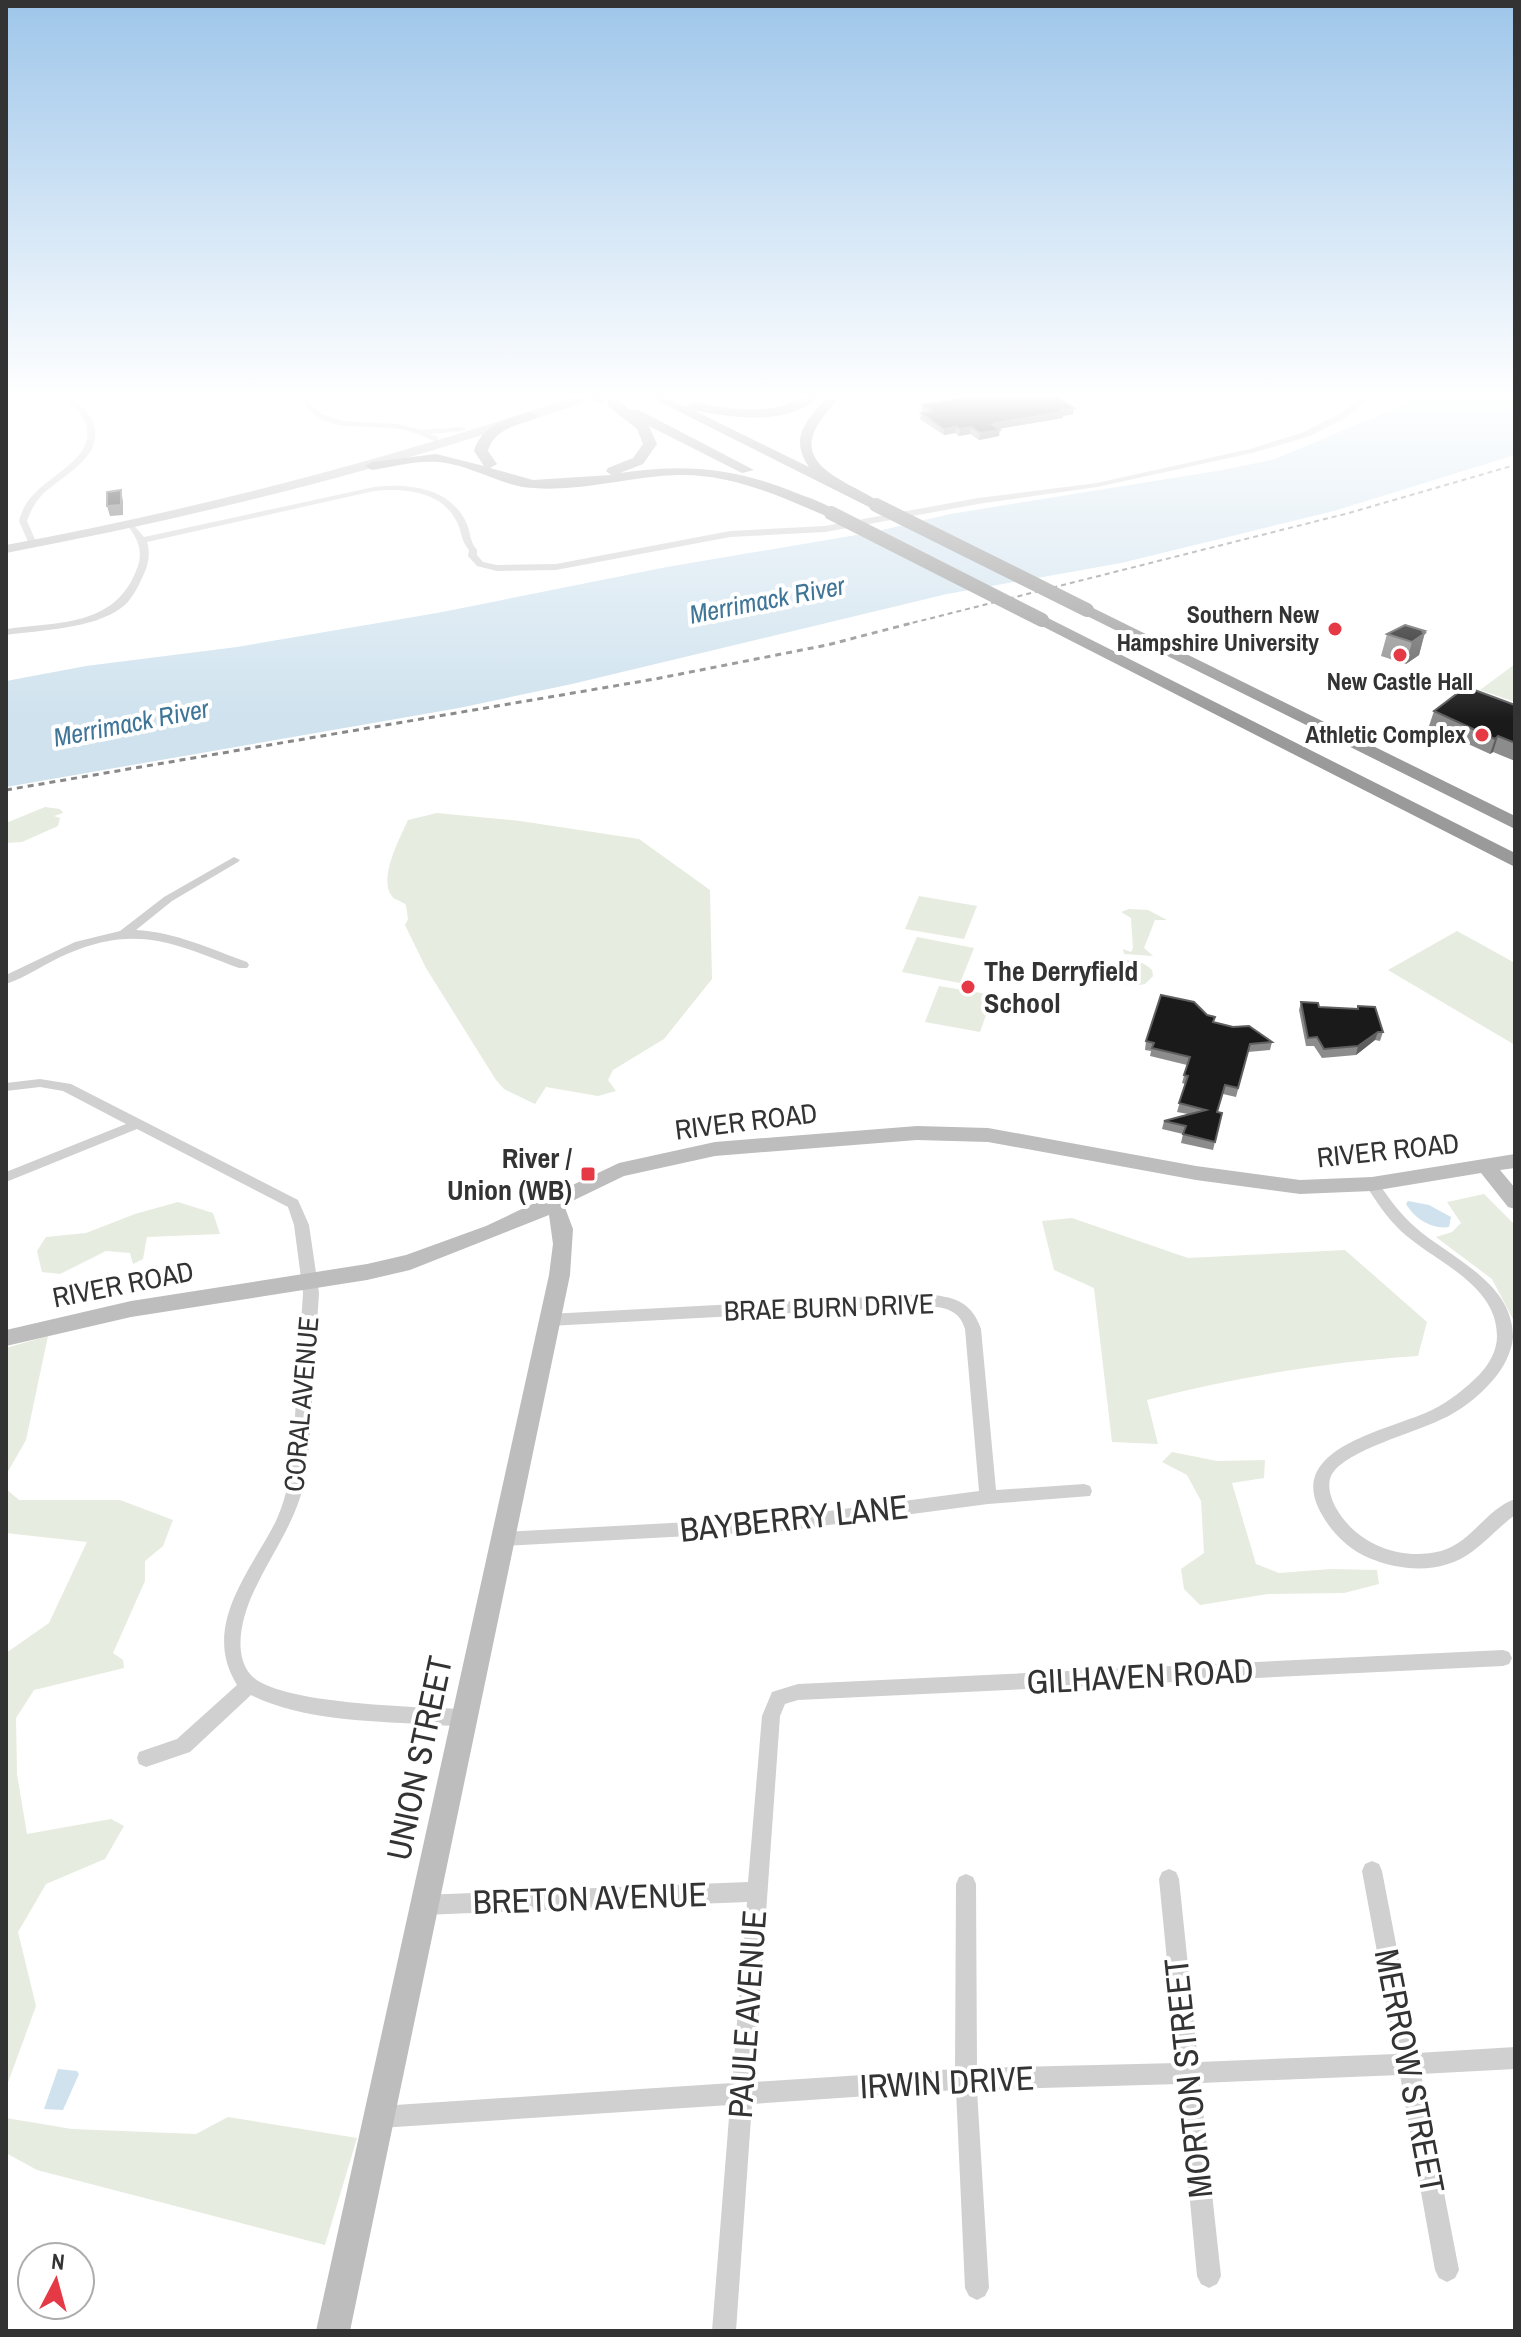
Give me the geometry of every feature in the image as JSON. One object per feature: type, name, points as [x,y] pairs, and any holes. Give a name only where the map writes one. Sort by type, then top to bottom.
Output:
[{"type":"highway","points":[[805,502],[831,513]]},
{"type":"highway","points":[[809,502],[1515,861]]},
{"type":"highway","points":[[870,502],[1515,823]]},
{"type":"street","points":[[29,502],[23,521],[33,544]]},
{"type":"street","points":[[6,549],[150,521],[225,502]]},
{"type":"street","points":[[143,540],[315,502]]},
{"type":"street","points":[[441,502],[463,524],[466,542],[473,550],[472,556],[480,564],[506,569],[556,567],[730,534],[825,529],[984,502]]},
{"type":"street","points":[[143,540],[153,528],[150,521]]},
{"type":"street","points":[[6,632],[84,619],[114,609],[127,597],[140,573],[145,555],[143,540],[131,525]]},
{"type":"street","points":[[125,933],[168,899],[234,860]]},
{"type":"street","points":[[6,980],[65,949],[125,933],[160,936],[243,965]]},
{"type":"street","name":"CORAL AVENUE","points":[[6,1087],[40,1083],[66,1087],[293,1204],[302,1225],[311,1293],[300,1466],[283,1524],[247,1586],[235,1620],[235,1659],[249,1685]]},
{"type":"street","points":[[6,1177],[138,1124]]},
{"type":"street","name":"RIVER ROAD","points":[[6,1338],[131,1309],[367,1272],[443,1251],[493,1231],[619,1170],[677,1155],[806,1141],[939,1133],[1020,1139],[1275,1185],[1325,1187],[1372,1184],[1515,1161]]},
{"type":"street","points":[[1486,1166],[1515,1202]]},
{"type":"street","points":[[1372,1184],[1403,1224],[1468,1273],[1490,1295],[1503,1319],[1505,1343],[1496,1365],[1460,1402],[1427,1421],[1366,1445],[1328,1467],[1322,1478],[1326,1506],[1334,1521],[1362,1547],[1381,1555],[1419,1561],[1452,1555],[1515,1506]]},
{"type":"street","name":"UNION STREET","points":[[333,2331],[504,1539],[565,1240],[561,1216],[552,1201]]},
{"type":"street","name":"BRAE BURN DRIVE","points":[[549,1320],[925,1300],[961,1307],[970,1316],[973,1329],[988,1497]]},
{"type":"street","name":"BAYBERRY LANE","points":[[504,1539],[783,1524],[988,1497],[1084,1491]]},
{"type":"street","name":"GILHAVEN ROAD","points":[[779,1698],[798,1692],[1503,1658]]},
{"type":"street","points":[[146,1758],[183,1746],[249,1685],[288,1700],[344,1708],[465,1717]]},
{"type":"street","name":"PAULE AVENUE","points":[[724,2331],[771,1716],[779,1698]]},
{"type":"street","name":"MERROW STREET","points":[[1372,1871],[1447,2270]]},
{"type":"street","name":"MORTON STREET","points":[[1169,1879],[1209,2276]]},
{"type":"street","points":[[966,1884],[966,2079],[977,2288]]},
{"type":"street","name":"BRETON AVENUE","points":[[423,1905],[756,1892]]},
{"type":"street","name":"IRWIN DRIVE","points":[[380,2117],[966,2079],[1187,2074],[1515,2058]]},
{"type":"shaded area","points":[[1515,664],[1515,702],[1480,690]]},
{"type":"shaded area","points":[[45,807],[60,809],[63,813],[54,816],[60,818],[58,826],[22,842],[6,843],[6,823]]},
{"type":"shaded area","points":[[437,813],[520,821],[639,839],[710,890],[712,979],[664,1039],[613,1070],[608,1080],[616,1091],[598,1096],[546,1087],[535,1104],[504,1089],[496,1080],[426,968],[405,925],[408,919],[406,905],[395,899],[387,883],[395,849],[408,820]]},
{"type":"shaded area","points":[[919,896],[977,906],[964,939],[905,929]]},
{"type":"shaded area","points":[[1129,909],[1148,910],[1167,920],[1155,920],[1144,948],[1153,956],[1124,954],[1123,949],[1131,952],[1133,948],[1131,918],[1121,912]]},
{"type":"shaded area","points":[[1457,931],[1515,963],[1515,1045],[1388,970]]},
{"type":"shaded area","points":[[917,937],[974,948],[960,983],[902,972]]},
{"type":"shaded area","points":[[1119,961],[1141,963],[1152,970],[1153,976],[1145,984],[1120,982],[1111,972]]},
{"type":"shaded area","points":[[939,986],[993,995],[980,1032],[925,1022]]},
{"type":"shaded area","points":[[1484,1194],[1515,1225],[1515,1323],[1492,1279],[1436,1237],[1452,1232],[1461,1223],[1447,1202]]},
{"type":"shaded area","points":[[178,1202],[213,1213],[220,1234],[147,1237],[143,1259],[133,1264],[130,1253],[106,1251],[60,1274],[42,1272],[37,1251],[46,1237],[86,1233]]},
{"type":"shaded area","points":[[1072,1218],[1188,1258],[1345,1250],[1427,1322],[1418,1356],[1282,1372],[1147,1400],[1158,1444],[1112,1442],[1094,1288],[1054,1270],[1042,1221]]},
{"type":"shaded area","points":[[48,1336],[26,1440],[6,1475],[6,1348]]},
{"type":"shaded area","points":[[1172,1452],[1217,1461],[1265,1460],[1264,1478],[1232,1483],[1256,1564],[1279,1573],[1331,1569],[1377,1570],[1379,1584],[1344,1593],[1268,1594],[1200,1605],[1184,1589],[1181,1569],[1204,1553],[1201,1501],[1187,1475],[1162,1462]]},
{"type":"shaded area","points":[[6,1489],[19,1500],[120,1500],[173,1520],[163,1546],[145,1561],[145,1581],[113,1653],[123,1660],[124,1668],[34,1690],[16,1718],[17,1774],[27,1834],[111,1819],[124,1826],[105,1859],[46,1884],[18,1932],[36,2006],[6,2088],[6,1653],[49,1623],[87,1542],[6,1533]]},
{"type":"shaded area","points":[[228,2117],[357,2138],[325,2245],[37,2170],[6,2153],[6,2118],[72,2129],[196,2134]]},
{"type":"water","name":"Merrimack River","points":[[1024,502],[1363,502],[1121,563],[947,594],[459,708],[6,787],[6,681],[86,666],[237,647],[437,613],[667,567],[874,532],[950,514]]},
{"type":"water","points":[[1408,1201],[1429,1205],[1451,1217],[1449,1227],[1436,1227],[1424,1222],[1409,1209]]},
{"type":"water","points":[[58,2069],[77,2071],[79,2074],[63,2110],[44,2109]]},
{"type":"building","points":[[107,502],[121,502],[121,505],[107,506]]},
{"type":"building","points":[[1405,625],[1425,633],[1412,642],[1387,634]]},
{"type":"building","points":[[1463,689],[1472,689],[1515,705],[1515,743],[1498,736],[1495,739],[1434,711]]},
{"type":"building","name":"The Derryfield School","points":[[1161,995],[1194,1002],[1207,1015],[1215,1017],[1213,1022],[1233,1027],[1249,1026],[1272,1042],[1250,1044],[1238,1088],[1225,1085],[1217,1112],[1222,1113],[1215,1142],[1183,1134],[1186,1126],[1164,1121],[1206,1110],[1179,1103],[1188,1076],[1184,1075],[1190,1057],[1152,1048],[1154,1043],[1146,1041]]},
{"type":"building","points":[[1301,1002],[1318,1003],[1319,1007],[1375,1007],[1383,1032],[1378,1032],[1358,1046],[1324,1049],[1317,1037],[1308,1038]]},
{"type":"railway","points":[[904,625],[1387,502]]},
{"type":"railway","points":[[6,790],[655,679],[827,645],[912,623]]},
{"type":"place","name":"Southern New Hampshire University","points":[[1335,629]]},
{"type":"place","name":"New Castle Hall","points":[[1400,655]]},
{"type":"place","name":"Athletic Complex","points":[[1482,735]]},
{"type":"place","name":"The Derryfield School","points":[[968,987]]},
{"type":"place","name":"River / Union (WB)","points":[[588,1174]]}]
